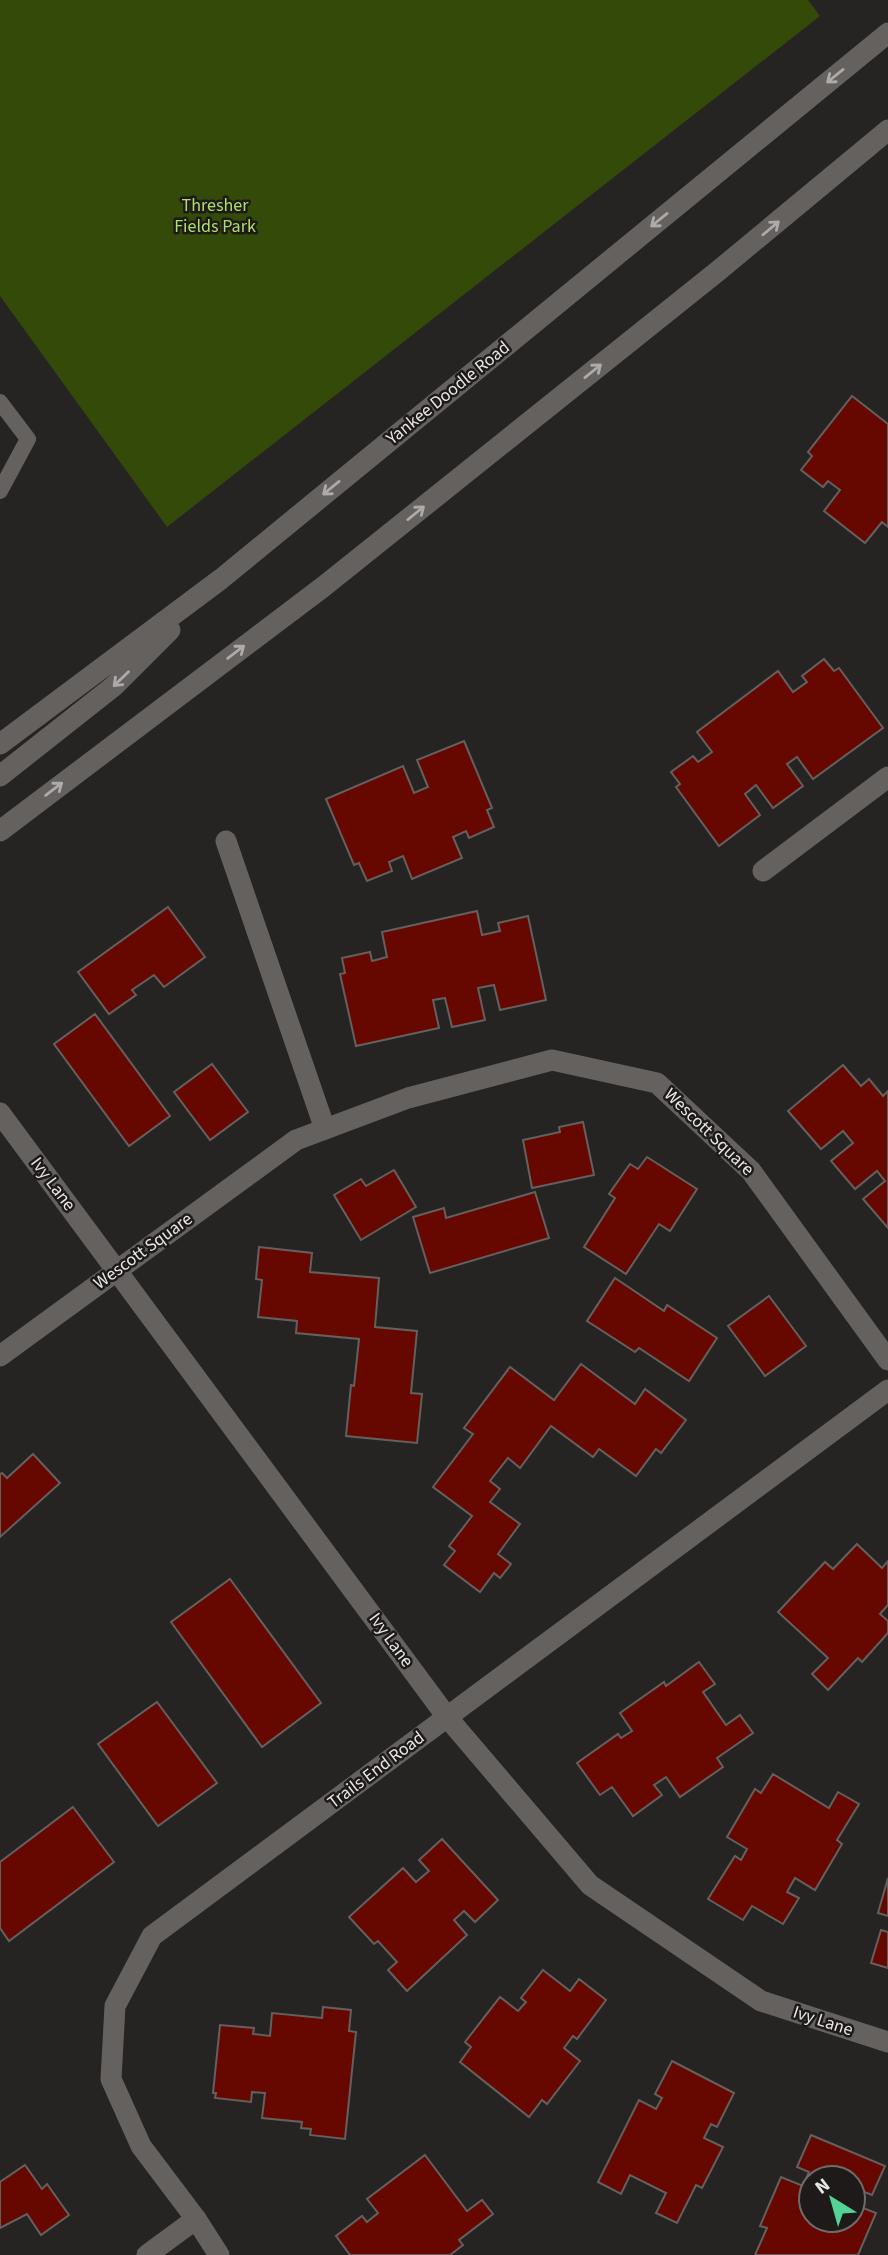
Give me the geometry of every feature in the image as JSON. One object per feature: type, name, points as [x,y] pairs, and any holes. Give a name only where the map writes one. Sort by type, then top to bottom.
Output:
[{"type":"street","name":"Yankee Doodle Road","points":[[0,744],[221,579],[888,33]]},
{"type":"street","points":[[0,831],[323,587],[718,271],[888,130]]},
{"type":"street","points":[[0,776],[114,687],[221,579]]},
{"type":"street","points":[[763,872],[888,778]]},
{"type":"street","points":[[226,841],[325,1129]]},
{"type":"street","name":"Wescott Square","points":[[0,1356],[296,1140],[408,1098],[552,1060],[657,1083],[751,1171],[888,1360]]},
{"type":"street","name":"Ivy Lane","points":[[0,1113],[447,1717],[590,1885],[761,2001],[888,2042]]},
{"type":"street","name":"Trails End Road","points":[[219,2255],[141,2146],[111,2079],[115,2006],[152,1937],[447,1717],[885,1399]]},
{"type":"street","points":[[147,2255],[195,2219]]},
{"type":"lane","points":[[0,402],[29,439],[0,491]]},
{"type":"green space","name":"Thresher Fields Park","points":[[0,0],[808,0],[820,16],[167,527],[0,296]]},
{"type":"building","points":[[852,396],[888,424],[888,527],[882,522],[865,543],[824,511],[840,490],[828,481],[823,487],[801,470],[812,456],[808,452]]},
{"type":"building","points":[[824,659],[834,671],[839,668],[883,728],[813,779],[797,757],[787,764],[803,786],[773,808],[756,785],[745,794],[760,815],[719,846],[676,787],[680,784],[671,772],[693,756],[698,762],[712,752],[697,732],[778,671],[793,692],[807,682],[802,676]]},
{"type":"building","points":[[464,741],[492,808],[487,810],[494,827],[469,838],[466,831],[453,837],[462,858],[412,879],[403,856],[389,862],[392,871],[367,881],[359,863],[354,865],[326,799],[403,766],[414,793],[428,787],[417,760]]},
{"type":"building","points":[[168,907],[205,957],[164,987],[154,975],[132,990],[136,995],[109,1014],[78,972]]},
{"type":"building","points":[[477,911],[482,935],[500,931],[498,923],[528,916],[546,1000],[500,1010],[494,985],[478,988],[485,1020],[452,1027],[445,998],[433,1000],[439,1028],[356,1046],[340,974],[345,973],[342,958],[370,952],[372,961],[387,957],[382,932]]},
{"type":"building","points":[[95,1014],[170,1116],[129,1146],[54,1044]]},
{"type":"building","points":[[212,1064],[248,1112],[210,1140],[174,1092]]},
{"type":"building","points":[[843,1065],[861,1086],[869,1079],[883,1096],[888,1091],[888,1228],[863,1199],[885,1181],[877,1171],[855,1189],[831,1161],[853,1143],[843,1131],[821,1149],[788,1111]]},
{"type":"building","points":[[583,1122],[594,1175],[532,1188],[523,1140],[560,1132],[559,1127]]},
{"type":"building","points":[[647,1157],[697,1189],[670,1231],[659,1224],[626,1274],[584,1247],[615,1198],[609,1194],[630,1164],[638,1169]]},
{"type":"building","points":[[394,1170],[416,1207],[361,1240],[334,1195],[361,1179],[366,1186]]},
{"type":"building","points":[[535,1192],[549,1238],[430,1273],[413,1217],[444,1208],[446,1218]]},
{"type":"building","points":[[259,1247],[312,1253],[310,1272],[379,1278],[375,1327],[417,1331],[411,1393],[422,1394],[417,1443],[346,1436],[359,1339],[296,1333],[297,1321],[258,1317],[262,1280],[256,1279]]},
{"type":"building","points":[[615,1278],[664,1311],[667,1305],[717,1338],[689,1381],[639,1348],[635,1352],[587,1321]]},
{"type":"building","points":[[769,1296],[806,1346],[765,1376],[728,1326]]},
{"type":"building","points":[[581,1364],[635,1404],[645,1389],[686,1420],[661,1453],[656,1449],[636,1476],[599,1449],[593,1457],[551,1426],[520,1468],[508,1458],[490,1481],[500,1489],[490,1502],[520,1524],[498,1554],[511,1564],[500,1578],[494,1573],[480,1592],[444,1565],[455,1551],[449,1546],[472,1516],[433,1487],[473,1434],[464,1428],[510,1367],[554,1400]]},
{"type":"building","points":[[33,1454],[60,1483],[0,1537],[0,1474],[7,1478]]},
{"type":"building","points":[[857,1544],[882,1568],[888,1561],[888,1605],[880,1614],[888,1621],[888,1633],[862,1662],[858,1658],[828,1690],[812,1674],[828,1658],[778,1612],[825,1562],[833,1569]]},
{"type":"building","points":[[230,1579],[321,1703],[262,1747],[171,1622]]},
{"type":"building","points":[[699,1662],[715,1684],[703,1692],[726,1725],[740,1715],[753,1733],[717,1758],[723,1767],[680,1797],[666,1777],[654,1785],[662,1795],[633,1816],[612,1787],[600,1795],[577,1763],[618,1734],[621,1738],[632,1731],[620,1713],[664,1682],[666,1686]]},
{"type":"building","points":[[157,1702],[217,1783],[158,1826],[98,1744]]},
{"type":"building","points":[[773,1774],[829,1808],[838,1792],[859,1804],[837,1840],[842,1844],[815,1890],[795,1878],[787,1892],[799,1898],[783,1924],[752,1906],[743,1920],[708,1899],[735,1856],[741,1860],[747,1849],[727,1837],[755,1789],[761,1793]]},
{"type":"building","points":[[73,1807],[114,1862],[9,1941],[0,1928],[0,1862]]},
{"type":"building","points":[[442,1839],[498,1900],[475,1922],[464,1911],[454,1920],[467,1935],[407,1991],[388,1970],[397,1962],[378,1941],[374,1944],[349,1917],[403,1868],[416,1882],[429,1871],[419,1860]]},
{"type":"building","points":[[888,1878],[888,1916],[878,1913]]},
{"type":"building","points":[[881,1930],[888,1932],[888,1968],[871,1963]]},
{"type":"building","points":[[543,1970],[570,1991],[579,1979],[606,2000],[577,2039],[573,2036],[564,2048],[580,2061],[547,2104],[542,2100],[529,2117],[460,2062],[471,2047],[465,2042],[500,1997],[518,2011],[526,2002],[521,1998]]},
{"type":"building","points":[[323,2007],[351,2010],[349,2031],[356,2032],[345,2139],[310,2135],[311,2129],[301,2128],[302,2122],[262,2118],[265,2093],[252,2092],[251,2102],[215,2098],[216,2093],[213,2093],[220,2025],[254,2028],[253,2034],[270,2036],[272,2013],[322,2018]]},
{"type":"building","points":[[672,2061],[734,2093],[717,2127],[711,2124],[704,2138],[723,2147],[702,2188],[696,2185],[677,2223],[656,2213],[666,2193],[630,2175],[621,2194],[598,2182],[639,2100],[656,2109],[662,2098],[655,2094]]},
{"type":"building","points":[[811,2135],[885,2166],[872,2195],[867,2193],[867,2164],[798,2164]]},
{"type":"building","points":[[425,2155],[467,2211],[482,2200],[493,2214],[459,2240],[463,2245],[450,2255],[350,2255],[336,2236],[362,2216],[367,2222],[378,2213],[367,2199]]},
{"type":"building","points":[[25,2165],[42,2189],[47,2184],[69,2215],[41,2235],[27,2214],[0,2228],[0,2182]]},
{"type":"building","points":[[781,2177],[797,2184],[797,2234],[867,2234],[858,2255],[755,2255],[767,2228],[760,2226]]},
{"type":"building","points":[[867,2209],[876,2213],[867,2234]]}]
